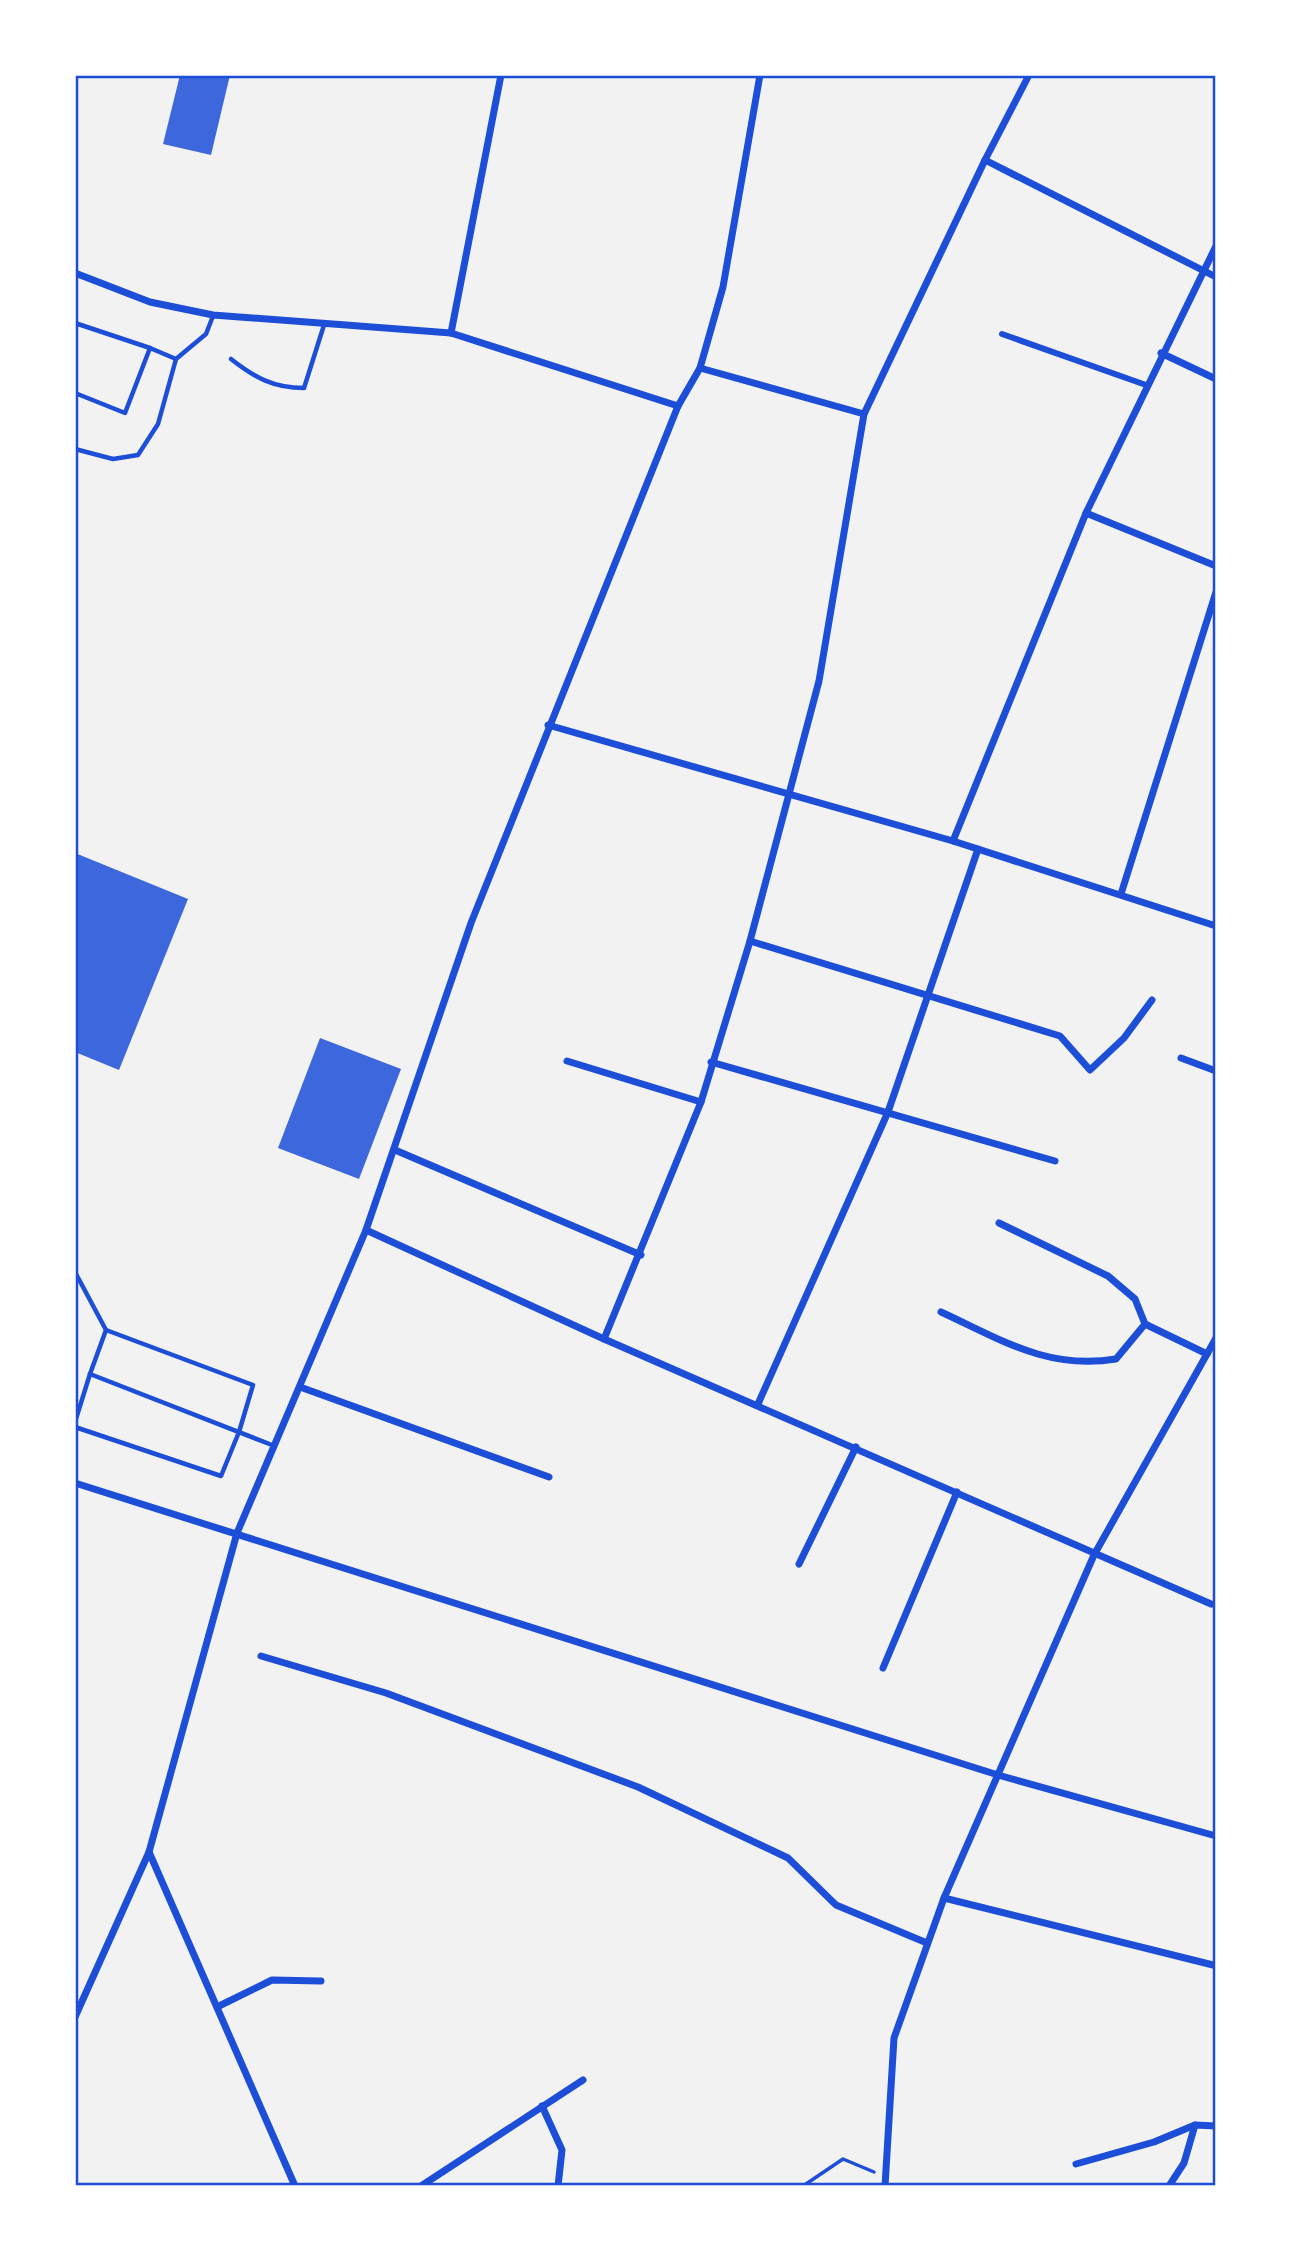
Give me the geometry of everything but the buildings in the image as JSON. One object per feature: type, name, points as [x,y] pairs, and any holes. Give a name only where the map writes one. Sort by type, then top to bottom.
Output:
[{"type":"street","points":[[451,333],[501,75]]},
{"type":"street","points":[[75,2017],[149,1852],[237,1533],[366,1230],[471,923],[548,724],[678,406],[700,368],[723,286],[760,75]]},
{"type":"street","points":[[604,1339],[641,1255],[701,1102],[750,941],[819,681],[864,414],[985,160],[1029,75]]},
{"type":"street","points":[[985,160],[1216,277]]},
{"type":"street","points":[[953,841],[1086,513],[1161,353],[1216,246]]},
{"type":"street","points":[[75,274],[150,302],[213,315],[451,333],[678,406]]},
{"type":"street","points":[[1003,334],[1146,385]]},
{"type":"street","points":[[1161,353],[1216,379]]},
{"type":"street","points":[[700,368],[864,414]]},
{"type":"street","points":[[1086,513],[1216,566]]},
{"type":"street","points":[[1121,894],[1216,592]]},
{"type":"street","points":[[548,724],[953,841],[1216,926]]},
{"type":"street","points":[[758,1404],[888,1112],[978,849]]},
{"type":"street","points":[[750,941],[1060,1036],[1090,1070],[1124,1038],[1152,999]]},
{"type":"street","points":[[1181,1058],[1216,1072]]},
{"type":"street","points":[[568,1060],[701,1102]]},
{"type":"street","points":[[711,1062],[1055,1161]]},
{"type":"street","points":[[395,1150],[641,1255]]},
{"type":"street","points":[[999,1223],[1108,1276],[1135,1300],[1145,1324],[1207,1354]]},
{"type":"street","points":[[366,1230],[604,1339],[1211,1604]]},
{"type":"street","points":[[942,1312],[1040,1357],[1089,1363],[1116,1359],[1145,1324]]},
{"type":"street","points":[[885,2186],[894,2038],[944,1898],[1094,1555],[1216,1338]]},
{"type":"street","points":[[300,1387],[550,1476]]},
{"type":"street","points":[[799,1564],[856,1447]]},
{"type":"street","points":[[75,1483],[998,1774],[1216,1836]]},
{"type":"street","points":[[883,1668],[957,1492]]},
{"type":"street","points":[[261,1656],[386,1693],[638,1787],[788,1858],[836,1905],[927,1943]]},
{"type":"street","points":[[149,1852],[295,2186]]},
{"type":"street","points":[[944,1898],[1213,1965]]},
{"type":"street","points":[[217,2007],[272,1980],[321,1981]]},
{"type":"street","points":[[421,2186],[583,2080]]},
{"type":"street","points":[[542,2106],[562,2150],[558,2186]]},
{"type":"street","points":[[1169,2186],[1184,2163],[1195,2125]]},
{"type":"street","points":[[1076,2164],[1154,2142],[1195,2125],[1216,2126]]},
{"type":"lane","points":[[75,449],[113,459],[138,454],[158,424],[176,359],[206,334],[213,315]]},
{"type":"lane","points":[[75,323],[176,359]]},
{"type":"lane","points":[[231,359],[257,380],[287,388],[304,388],[324,325]]},
{"type":"lane","points":[[75,393],[125,413],[150,348]]},
{"type":"lane","points":[[75,1272],[106,1329],[253,1385],[239,1432],[220,1476],[75,1424],[89,1374],[106,1329]]},
{"type":"lane","points":[[89,1374],[272,1446]]},
{"type":"path","points":[[803,2186],[843,2159],[884,2176]]}]
